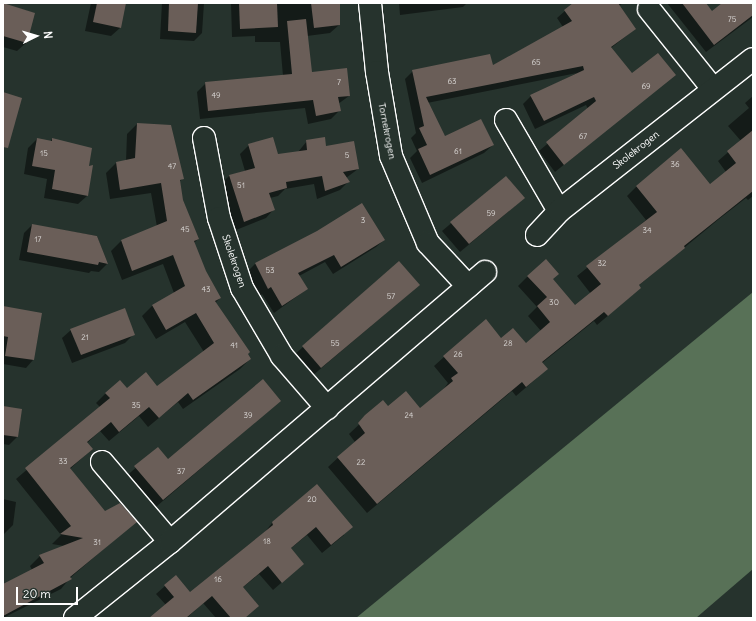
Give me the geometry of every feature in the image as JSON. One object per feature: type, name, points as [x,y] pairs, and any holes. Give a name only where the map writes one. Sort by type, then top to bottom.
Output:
[{"type":"street","name":"Tornekrogen","points":[[370,3],[377,72],[391,156],[428,243],[468,286]]},
{"type":"street","points":[[649,9],[713,88]]},
{"type":"street","name":"Skolekrogen","points":[[537,235],[559,211],[713,88],[753,59]]},
{"type":"street","points":[[506,120],[559,211]]},
{"type":"street","name":"Skolekrogen","points":[[204,138],[219,218],[242,288],[282,356],[327,408]]},
{"type":"street","points":[[75,618],[170,542],[485,272]]},
{"type":"street","points":[[102,462],[170,542]]},
{"type":"green space","points":[[753,292],[753,569],[696,618],[356,618]]},
{"type":"building","points":[[3,3],[35,13],[27,43],[3,36]]},
{"type":"building","points":[[97,3],[126,3],[121,28],[93,22]]},
{"type":"building","points":[[169,3],[198,3],[196,33],[168,31]]},
{"type":"building","points":[[239,3],[277,3],[278,27],[240,29]]},
{"type":"building","points":[[311,3],[340,3],[340,25],[314,28]]},
{"type":"building","points":[[573,3],[618,3],[636,29],[611,47],[632,73],[658,53],[676,75],[564,165],[546,142],[596,101],[594,97],[544,121],[530,95],[584,70],[583,66],[426,97],[445,136],[481,119],[494,145],[430,175],[418,149],[427,145],[419,128],[424,126],[412,70],[490,54],[493,65],[572,21],[564,10]]},
{"type":"building","points":[[682,3],[706,3],[712,11],[722,3],[753,3],[753,15],[714,45]]},
{"type":"building","points":[[306,19],[312,72],[347,68],[350,96],[338,97],[341,111],[316,116],[313,100],[208,111],[205,82],[292,74],[287,21]]},
{"type":"building","points":[[3,92],[22,98],[8,148],[3,147]]},
{"type":"building","points":[[137,123],[171,125],[184,179],[180,180],[183,200],[199,239],[194,241],[206,271],[221,298],[215,301],[250,352],[248,354],[251,359],[193,400],[188,393],[159,418],[149,407],[119,432],[111,422],[87,442],[93,449],[70,468],[105,511],[120,503],[137,522],[70,577],[72,579],[3,616],[3,584],[44,563],[39,555],[83,538],[60,534],[71,526],[25,468],[110,398],[105,393],[120,380],[127,388],[146,372],[157,386],[214,343],[196,313],[166,330],[152,305],[185,286],[173,255],[132,271],[121,240],[167,221],[161,183],[120,190],[116,162],[135,158]]},
{"type":"building","points":[[753,130],[753,191],[684,246],[685,248],[639,285],[641,288],[608,316],[604,312],[542,362],[548,369],[526,387],[522,382],[377,504],[337,457],[365,433],[358,423],[365,415],[383,400],[388,406],[406,391],[420,408],[453,381],[451,378],[458,373],[443,356],[486,319],[501,338],[513,328],[526,343],[550,322],[537,306],[547,297],[527,276],[546,259],[559,274],[553,279],[575,305],[601,284],[586,266],[657,212],[636,186],[681,148],[710,184],[736,163],[727,151]]},
{"type":"building","points":[[273,137],[278,154],[307,150],[306,140],[325,137],[326,146],[354,141],[359,169],[343,172],[350,182],[325,191],[322,176],[286,182],[287,188],[269,193],[275,210],[244,222],[229,175],[255,168],[248,144]]},
{"type":"building","points":[[37,138],[52,141],[52,138],[92,148],[89,166],[93,165],[88,196],[52,189],[55,170],[32,166]]},
{"type":"building","points":[[506,176],[525,198],[469,244],[450,222]]},
{"type":"building","points":[[362,203],[385,240],[341,267],[334,255],[298,273],[308,289],[282,306],[271,287],[268,289],[255,263],[317,231]]},
{"type":"building","points":[[32,224],[97,236],[108,264],[99,262],[98,265],[27,252]]},
{"type":"building","points":[[399,261],[420,285],[321,368],[302,346]]},
{"type":"building","points":[[3,306],[42,313],[34,360],[5,356],[8,337],[3,336]]},
{"type":"building","points":[[125,308],[135,335],[81,355],[70,329]]},
{"type":"building","points":[[263,379],[281,401],[163,500],[134,466],[158,447],[168,459]]},
{"type":"building","points":[[3,406],[22,409],[18,437],[3,435]]},
{"type":"building","points":[[317,484],[353,527],[331,545],[316,527],[291,548],[304,564],[282,583],[268,566],[243,587],[259,606],[245,618],[231,618],[212,596],[186,618],[149,618],[174,597],[164,585],[176,575],[190,592],[273,525],[272,522]]}]
